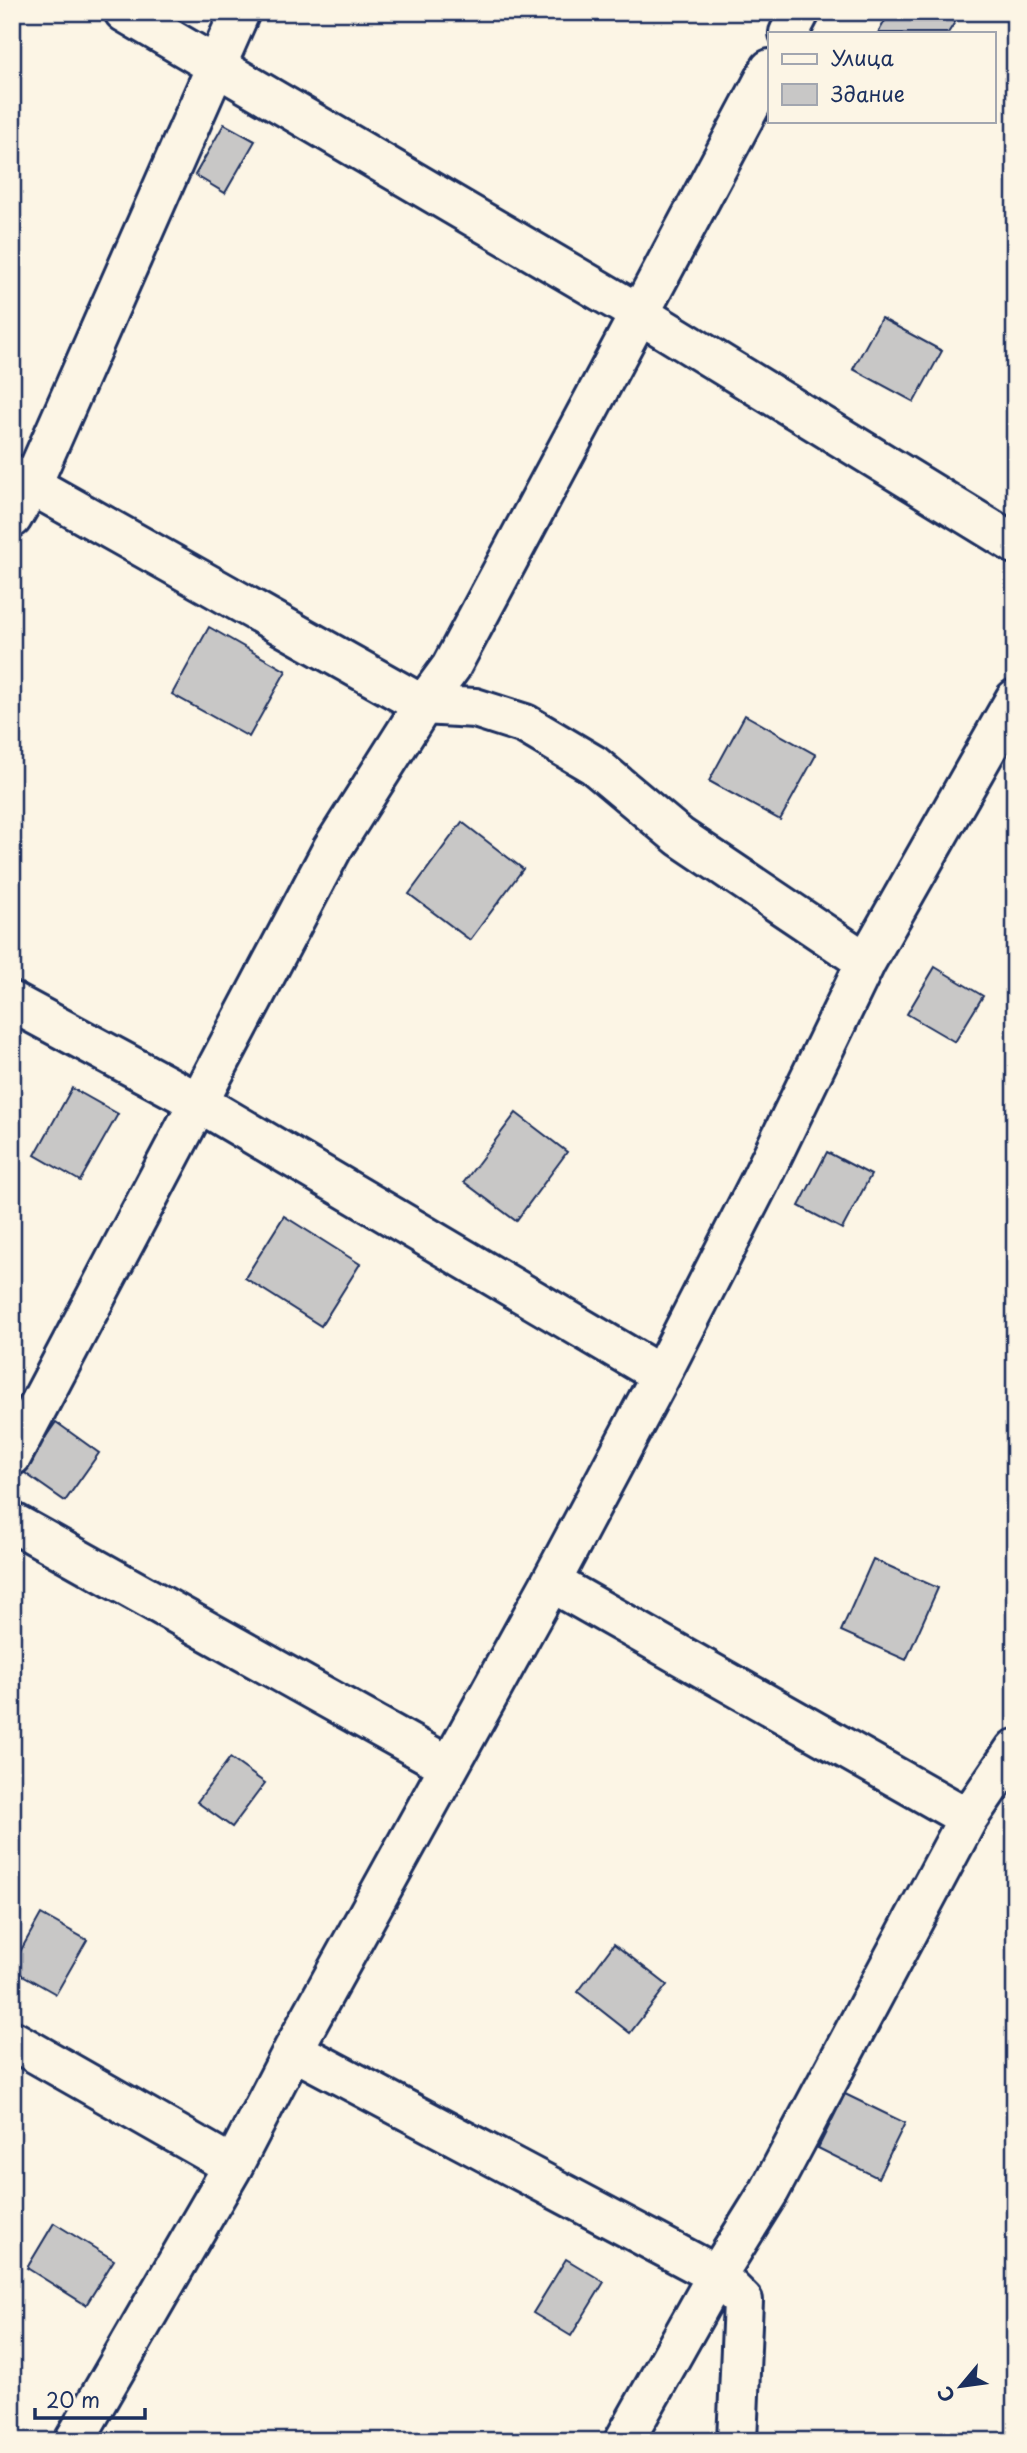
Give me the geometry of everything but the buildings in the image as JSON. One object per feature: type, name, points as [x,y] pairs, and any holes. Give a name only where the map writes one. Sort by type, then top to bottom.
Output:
[{"type":"street","points":[[124,12],[638,313],[1015,544]]},
{"type":"street","points":[[12,518],[22,479],[240,12]]},
{"type":"street","points":[[790,32],[800,12]]},
{"type":"street","points":[[12,1456],[332,849],[451,667],[768,73]]},
{"type":"street","points":[[22,479],[424,705],[475,708],[525,724],[594,765],[680,837],[866,962]]},
{"type":"street","points":[[74,2441],[233,2166],[293,2050],[551,1582],[759,1183],[866,962],[1015,699]]},
{"type":"street","points":[[12,1002],[198,1102],[661,1375]]},
{"type":"street","points":[[12,1522],[449,1766]]},
{"type":"street","points":[[551,1582],[968,1818]]},
{"type":"street","points":[[624,2441],[717,2275],[771,2190],[968,1818],[1015,1749]]},
{"type":"street","points":[[12,2040],[233,2166]]},
{"type":"street","points":[[293,2050],[717,2275],[743,2301],[737,2441]]}]
